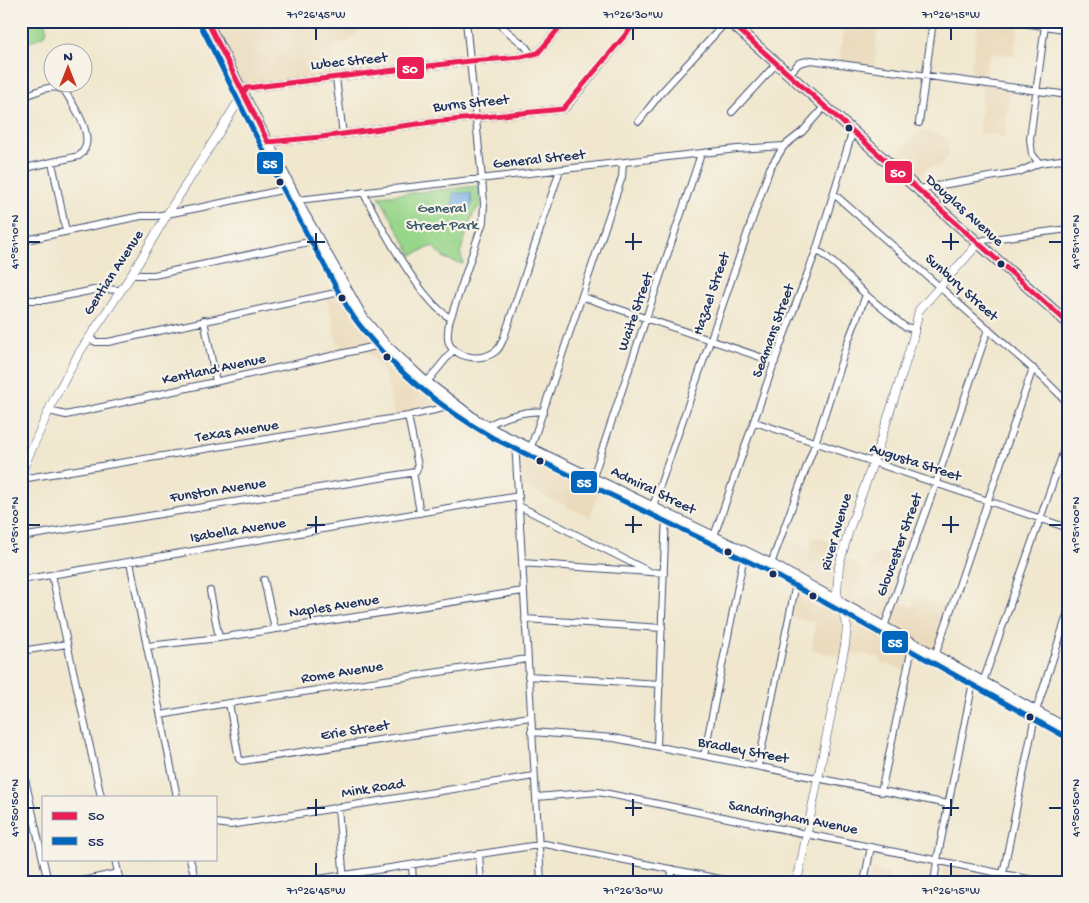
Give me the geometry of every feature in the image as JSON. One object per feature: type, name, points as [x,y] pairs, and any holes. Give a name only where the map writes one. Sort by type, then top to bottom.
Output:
[{"type":"main road","name":"Admiral Street","points":[[207,21],[318,240],[363,318],[385,344],[427,382],[475,419],[516,441],[745,550],[1068,729]]},
{"type":"main road","name":"Douglas Avenue","points":[[728,21],[1068,323]]},
{"type":"main road","points":[[1020,21],[1068,28]]},
{"type":"street","points":[[466,21],[484,203],[483,222],[450,318],[448,338],[450,346],[463,355],[482,357],[491,354],[500,346],[508,329],[560,170]]},
{"type":"street","points":[[495,21],[525,46],[531,54]]},
{"type":"street","name":"Lubec Street","points":[[243,94],[247,88],[253,87],[470,61],[515,58],[538,53],[565,21]]},
{"type":"street","name":"Burns Street","points":[[268,142],[343,135],[476,117],[566,108],[637,21]]},
{"type":"street","points":[[639,121],[660,94],[728,21]]},
{"type":"street","points":[[919,124],[933,21]]},
{"type":"street","points":[[1039,163],[1032,154],[1030,147],[1045,25]]},
{"type":"street","points":[[789,74],[798,63],[811,60],[1068,95]]},
{"type":"street","points":[[732,112],[777,63]]},
{"type":"street","points":[[336,78],[343,135]]},
{"type":"street","points":[[21,98],[46,88],[60,88],[64,90],[82,120],[87,139],[86,149],[79,156],[21,169]]},
{"type":"street","name":"Gentian Avenue","points":[[21,473],[70,369],[132,274],[243,94]]},
{"type":"street","name":"Hazael Street","points":[[653,506],[770,168],[784,146],[802,132],[824,108]]},
{"type":"street","name":"Seamans Street","points":[[714,536],[816,251],[852,133]]},
{"type":"street","name":"General Street","points":[[298,200],[768,146],[784,146]]},
{"type":"street","name":"Waite Street","points":[[593,477],[701,154]]},
{"type":"street","points":[[916,189],[1019,172],[1039,163],[1068,159]]},
{"type":"street","points":[[52,162],[66,232]]},
{"type":"street","points":[[531,448],[622,177],[623,163]]},
{"type":"street","points":[[21,241],[291,188]]},
{"type":"street","points":[[364,192],[408,270],[427,297],[442,313],[450,318]]},
{"type":"street","name":"Sunbury Street","points":[[834,194],[1033,368],[1068,403]]},
{"type":"street","points":[[978,244],[984,240],[1068,229]]},
{"type":"street","points":[[132,274],[154,275],[318,240]]},
{"type":"street","name":"River Avenue","points":[[797,882],[845,645],[847,627],[837,593],[838,566],[916,328],[919,310],[978,244]]},
{"type":"street","points":[[816,251],[823,254],[866,295],[905,327],[916,328]]},
{"type":"street","points":[[21,300],[45,300],[99,289],[121,290]]},
{"type":"street","points":[[89,338],[96,342],[108,342],[347,289]]},
{"type":"street","points":[[771,564],[815,444],[847,344],[866,295]]},
{"type":"street","points":[[583,297],[775,362]]},
{"type":"street","points":[[204,320],[216,382]]},
{"type":"street","name":"Gloucester Street","points":[[884,628],[988,329]]},
{"type":"street","name":"Kentland Avenue","points":[[49,411],[66,415],[385,344]]},
{"type":"street","points":[[427,382],[454,349]]},
{"type":"street","points":[[935,656],[1033,368]]},
{"type":"street","name":"Texas Avenue","points":[[21,479],[408,416],[457,405]]},
{"type":"street","points":[[488,426],[500,420],[532,411],[544,412]]},
{"type":"street","points":[[408,416],[420,513]]},
{"type":"street","name":"Augusta Street","points":[[755,422],[815,444],[1068,528]]},
{"type":"street","points":[[984,682],[1068,439]]},
{"type":"street","points":[[516,441],[530,717],[541,882]]},
{"type":"street","name":"Funston Avenue","points":[[21,537],[415,471]]},
{"type":"street","name":"Isabella Avenue","points":[[21,580],[519,496]]},
{"type":"street","points":[[519,506],[650,572]]},
{"type":"street","points":[[657,746],[666,513]]},
{"type":"street","points":[[704,756],[745,550]]},
{"type":"street","points":[[130,562],[177,796]]},
{"type":"street","points":[[522,563],[664,573]]},
{"type":"street","points":[[52,575],[101,796]]},
{"type":"street","points":[[758,766],[797,579]]},
{"type":"street","points":[[264,580],[275,629]]},
{"type":"street","points":[[210,591],[219,638]]},
{"type":"street","name":"Naples Avenue","points":[[148,646],[219,638],[523,591]]},
{"type":"street","points":[[1003,874],[1036,711],[1068,612]]},
{"type":"street","points":[[525,619],[662,628]]},
{"type":"street","points":[[881,792],[913,643]]},
{"type":"street","points":[[21,652],[67,644]]},
{"type":"street","name":"Rome Avenue","points":[[160,715],[527,659]]},
{"type":"street","points":[[528,676],[660,684]]},
{"type":"street","points":[[934,882],[974,677]]},
{"type":"street","name":"Erie Street","points":[[229,703],[239,759],[242,761],[530,717]]},
{"type":"street","name":"Bradley Street","points":[[531,732],[614,738],[948,804]]},
{"type":"street","points":[[21,760],[42,855]]},
{"type":"street","name":"Mink Road","points":[[218,823],[230,825],[534,776]]},
{"type":"street","name":"Sandringham Avenue","points":[[536,797],[598,792],[1043,882]]},
{"type":"street","points":[[338,807],[343,879]]},
{"type":"street","points":[[299,882],[343,879],[412,865],[539,844],[735,882]]},
{"type":"street","points":[[864,882],[871,847]]},
{"type":"street","points":[[479,854],[481,882]]},
{"type":"street","points":[[43,860],[48,882]]},
{"type":"street","points":[[115,860],[120,882]]},
{"type":"street","points":[[190,860],[196,882]]},
{"type":"street","points":[[412,865],[413,882]]},
{"type":"street","points":[[671,882],[672,869]]},
{"type":"street","points":[[21,873],[32,882]]},
{"type":"street","points":[[77,882],[118,873]]},
{"type":"shaded area","points":[[205,21],[359,21],[357,34],[346,42],[332,45],[336,77],[241,88]]},
{"type":"shaded area","points":[[843,21],[878,21],[874,71],[840,65],[841,44],[844,36]]},
{"type":"shaded area","points":[[978,21],[1004,21],[1019,24],[1013,49],[1016,56],[991,53],[986,67],[985,85],[1011,88],[1004,137],[995,134],[980,134],[979,132],[983,86],[969,84]]},
{"type":"shaded area","points":[[920,130],[943,136],[948,141],[949,157],[946,158],[942,165],[928,167],[912,181],[892,161]]},
{"type":"shaded area","points":[[347,291],[380,341],[459,405],[395,420],[385,373],[371,355],[365,351],[340,355],[339,345],[334,335],[334,322],[325,296]]},
{"type":"shaded area","points":[[518,443],[603,484],[590,517],[527,488],[519,489]]},
{"type":"shaded area","points":[[782,538],[810,549],[812,539],[817,538],[843,545],[841,557],[854,562],[865,572],[873,557],[878,556],[879,552],[906,561],[895,600],[912,607],[916,599],[922,598],[950,608],[935,654],[914,646],[906,671],[881,663],[880,657],[871,657],[867,654],[845,653],[842,657],[812,650],[814,621],[790,618],[797,581],[771,567]]},
{"type":"shaded area","points":[[944,867],[1015,882],[941,882]]},
{"type":"shaded area","points":[[872,870],[890,874],[888,880],[895,882],[870,882]]},
{"type":"green space","points":[[21,21],[44,21],[47,30],[45,35],[21,46]]},
{"type":"green space","name":"General Street Park","points":[[479,186],[481,205],[473,214],[460,253],[463,264],[439,254],[433,246],[412,255],[379,196]]},
{"type":"water","points":[[453,193],[471,193],[472,204],[469,209],[453,210]]},
{"type":"transit line","name":"50","points":[[243,93],[247,88],[470,61],[521,57],[538,53],[565,21]]},
{"type":"transit line","name":"50","points":[[268,142],[432,122],[563,109],[637,21]]},
{"type":"transit line","name":"50","points":[[729,21],[1068,323]]},
{"type":"transit line","name":"55","points":[[200,24],[287,197],[347,307],[387,357],[420,387],[474,427],[493,438],[768,571],[1064,736]]},
{"type":"transit line","name":"50","points":[[209,25],[268,142]]}]
